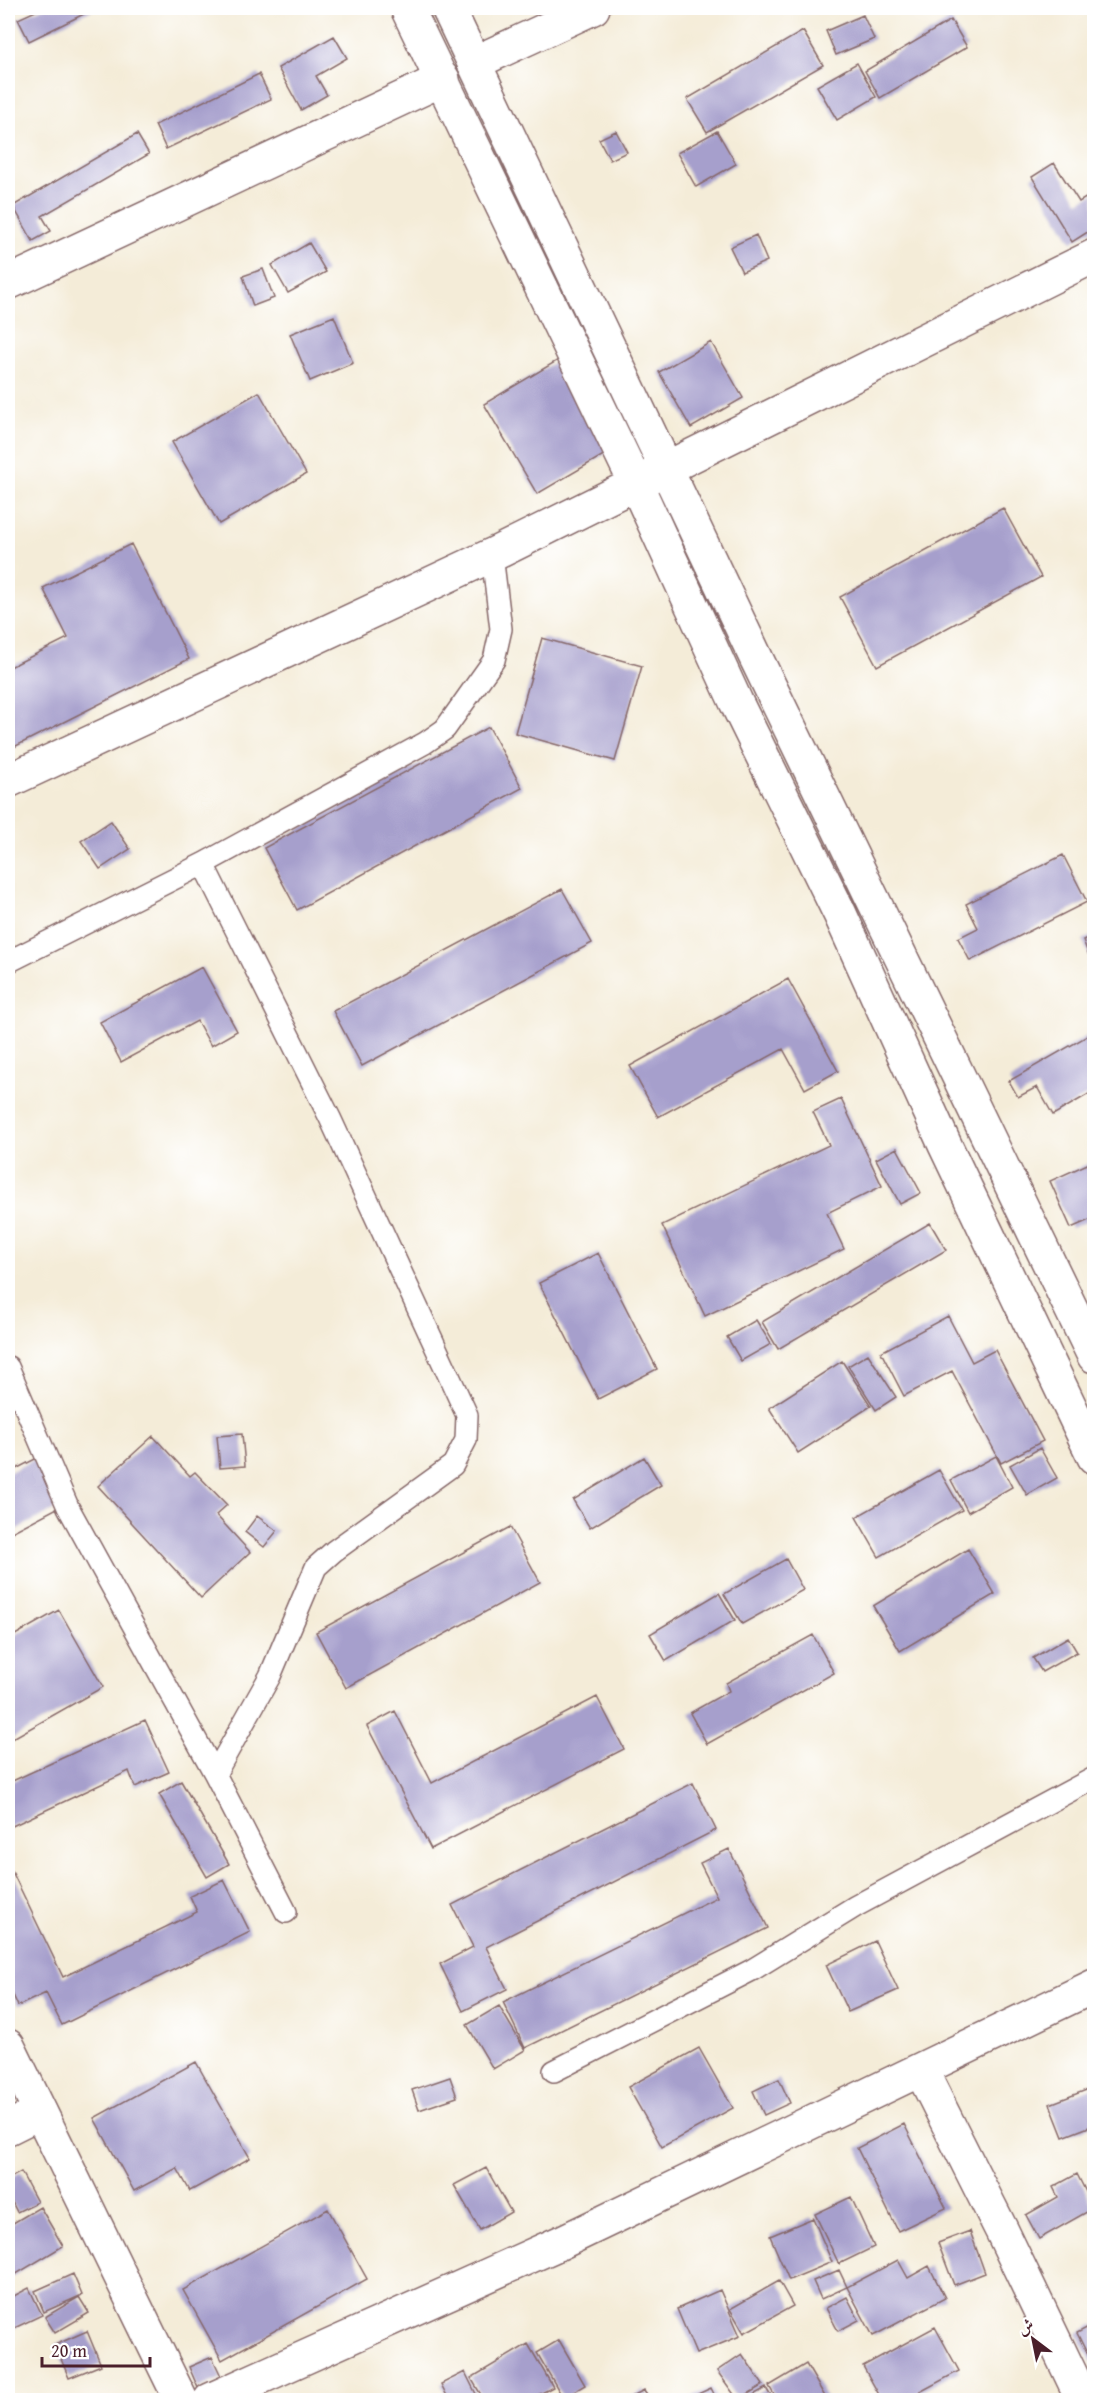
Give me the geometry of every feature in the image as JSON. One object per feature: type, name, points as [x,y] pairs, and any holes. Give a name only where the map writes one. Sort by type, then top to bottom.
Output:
[{"type":"street","points":[[407,8],[636,484],[736,702],[840,914],[945,1145],[1095,1457]]},
{"type":"street","points":[[448,8],[668,467],[758,662],[1095,1356]]},
{"type":"street","points":[[474,63],[593,8]]},
{"type":"street","points":[[8,283],[442,79]]},
{"type":"street","points":[[8,781],[492,555],[1095,256]]},
{"type":"street","points":[[210,2400],[562,2242],[1095,1986]]},
{"type":"street","points":[[8,2046],[181,2400]]},
{"type":"street","points":[[921,2070],[1083,2400]]},
{"type":"street","points":[[8,2128],[40,2112]]},
{"type":"lane","points":[[8,962],[203,864],[424,743],[445,729],[494,660],[501,629],[492,555]]},
{"type":"lane","points":[[203,864],[330,1118],[466,1415],[466,1440],[453,1465],[334,1551],[316,1567],[270,1676],[215,1774]]},
{"type":"lane","points":[[8,1367],[68,1507],[215,1774],[285,1912]]},
{"type":"lane","points":[[554,2071],[752,1970],[856,1906],[1095,1778]]},
{"type":"building","points":[[42,8],[96,8],[29,41],[18,19]]},
{"type":"building","points":[[863,15],[874,39],[836,55],[826,31]]},
{"type":"building","points":[[951,20],[967,47],[880,98],[865,71]]},
{"type":"building","points":[[803,31],[823,65],[707,132],[687,99]]},
{"type":"building","points":[[334,36],[347,58],[316,76],[327,95],[301,110],[278,68]]},
{"type":"building","points":[[857,63],[876,97],[837,120],[817,86]]},
{"type":"building","points":[[259,74],[271,99],[166,149],[155,125]]},
{"type":"building","points":[[616,131],[627,152],[610,160],[599,139]]},
{"type":"building","points":[[717,131],[736,164],[696,187],[677,153]]},
{"type":"building","points":[[137,134],[149,154],[42,216],[51,231],[33,241],[13,206]]},
{"type":"building","points":[[1054,163],[1079,202],[1094,193],[1094,228],[1072,242],[1032,177]]},
{"type":"building","points":[[756,235],[767,261],[742,272],[730,247]]},
{"type":"building","points":[[309,243],[326,272],[288,293],[272,265]]},
{"type":"building","points":[[263,269],[274,298],[253,306],[243,276]]},
{"type":"building","points":[[334,316],[353,363],[310,381],[290,334]]},
{"type":"building","points":[[711,342],[743,398],[691,428],[659,372]]},
{"type":"building","points":[[565,356],[619,446],[537,494],[484,404]]},
{"type":"building","points":[[259,392],[306,474],[219,524],[172,442]]},
{"type":"building","points":[[1003,508],[1041,577],[877,666],[840,597]]},
{"type":"building","points":[[131,544],[189,659],[8,750],[8,668],[68,638],[43,588]]},
{"type":"building","points":[[542,638],[642,666],[615,761],[515,733]]},
{"type":"building","points":[[489,727],[522,788],[297,910],[264,848]]},
{"type":"building","points":[[111,821],[130,849],[100,869],[81,841]]},
{"type":"building","points":[[1063,855],[1087,902],[970,961],[958,938],[978,928],[966,904]]},
{"type":"building","points":[[562,889],[592,943],[362,1066],[333,1011]]},
{"type":"building","points":[[1094,935],[1094,969],[1083,940]]},
{"type":"building","points":[[202,967],[237,1031],[211,1046],[197,1021],[121,1062],[100,1022]]},
{"type":"building","points":[[788,979],[838,1071],[805,1089],[783,1049],[658,1117],[630,1066]]},
{"type":"building","points":[[1094,1032],[1094,1091],[1053,1115],[1037,1087],[1018,1097],[1009,1081]]},
{"type":"building","points":[[841,1099],[882,1186],[827,1213],[844,1249],[705,1316],[662,1225],[829,1145],[813,1112]]},
{"type":"building","points":[[897,1148],[921,1193],[900,1204],[876,1159]]},
{"type":"building","points":[[1094,1161],[1094,1218],[1071,1228],[1050,1181]]},
{"type":"building","points":[[930,1223],[946,1250],[778,1349],[762,1322]]},
{"type":"building","points":[[598,1253],[657,1369],[598,1399],[539,1283]]},
{"type":"building","points":[[948,1316],[972,1362],[995,1350],[1043,1441],[1001,1463],[952,1371],[904,1396],[881,1352]]},
{"type":"building","points":[[756,1320],[771,1344],[741,1361],[727,1337]]},
{"type":"building","points":[[868,1354],[896,1397],[876,1410],[848,1366]]},
{"type":"building","points":[[842,1361],[871,1406],[798,1453],[769,1408]]},
{"type":"building","points":[[242,1434],[245,1466],[220,1468],[217,1436]]},
{"type":"building","points":[[153,1436],[190,1476],[195,1472],[227,1505],[216,1515],[250,1552],[201,1598],[98,1486]]},
{"type":"building","points":[[1040,1448],[1057,1478],[1027,1495],[1010,1465]]},
{"type":"building","points":[[996,1456],[1012,1487],[968,1512],[951,1480]]},
{"type":"building","points":[[39,1457],[63,1505],[8,1534],[8,1473]]},
{"type":"building","points":[[644,1457],[661,1485],[590,1528],[573,1500]]},
{"type":"building","points":[[939,1470],[962,1510],[879,1557],[856,1517]]},
{"type":"building","points":[[257,1516],[277,1531],[264,1547],[245,1532]]},
{"type":"building","points":[[510,1527],[540,1582],[346,1688],[316,1632]]},
{"type":"building","points":[[968,1549],[995,1594],[900,1651],[873,1606]]},
{"type":"building","points":[[786,1559],[803,1590],[742,1624],[724,1594]]},
{"type":"building","points":[[719,1593],[735,1620],[666,1661],[650,1634]]},
{"type":"building","points":[[59,1610],[103,1687],[8,1741],[8,1639]]},
{"type":"building","points":[[813,1635],[834,1673],[707,1744],[690,1713],[729,1691],[726,1683]]},
{"type":"building","points":[[1068,1637],[1077,1652],[1042,1672],[1033,1658]]},
{"type":"building","points":[[597,1697],[624,1749],[431,1849],[367,1726],[395,1711],[432,1783]]},
{"type":"building","points":[[145,1720],[169,1772],[135,1787],[129,1771],[8,1828],[8,1783]]},
{"type":"building","points":[[181,1781],[229,1864],[207,1877],[159,1794]]},
{"type":"building","points":[[693,1783],[716,1830],[486,1947],[507,1989],[463,2011],[440,1964],[473,1947],[452,1905]]},
{"type":"building","points":[[729,1849],[768,1928],[525,2048],[503,2002],[717,1897],[700,1863]]},
{"type":"building","points":[[8,1863],[63,1977],[197,1912],[190,1896],[224,1880],[250,1932],[62,2025],[46,1993],[18,2006],[8,1984]]},
{"type":"building","points":[[875,1941],[898,1990],[848,2012],[826,1965]]},
{"type":"building","points":[[499,2006],[525,2050],[493,2069],[467,2025]]},
{"type":"building","points":[[699,2048],[733,2108],[662,2147],[628,2087]]},
{"type":"building","points":[[196,2062],[250,2158],[190,2191],[177,2168],[134,2191],[94,2118]]},
{"type":"building","points":[[450,2077],[457,2097],[419,2110],[412,2090]]},
{"type":"building","points":[[779,2079],[790,2103],[764,2115],[753,2091]]},
{"type":"building","points":[[1094,2087],[1094,2125],[1063,2137],[1050,2104]]},
{"type":"building","points":[[904,2124],[946,2208],[898,2231],[857,2148]]},
{"type":"building","points":[[486,2168],[511,2212],[480,2230],[454,2185]]},
{"type":"building","points":[[21,2172],[37,2202],[17,2212],[8,2194],[8,2179]]},
{"type":"building","points":[[1077,2174],[1094,2208],[1039,2239],[1026,2215],[1058,2197],[1053,2187]]},
{"type":"building","points":[[851,2197],[874,2247],[839,2264],[815,2214]]},
{"type":"building","points":[[40,2207],[63,2246],[8,2279],[8,2226]]},
{"type":"building","points":[[328,2209],[367,2279],[222,2360],[183,2290]]},
{"type":"building","points":[[813,2218],[832,2262],[789,2280],[770,2236]]},
{"type":"building","points":[[970,2231],[985,2273],[954,2285],[938,2243]]},
{"type":"building","points":[[898,2260],[908,2278],[929,2266],[945,2298],[873,2336],[847,2287]]},
{"type":"building","points":[[839,2270],[847,2287],[821,2299],[813,2281]]},
{"type":"building","points":[[73,2274],[82,2295],[44,2312],[35,2291]]},
{"type":"building","points":[[779,2281],[793,2306],[744,2333],[730,2309]]},
{"type":"building","points":[[29,2288],[42,2315],[8,2331],[8,2299]]},
{"type":"building","points":[[720,2290],[740,2336],[696,2354],[677,2309]]},
{"type":"building","points":[[79,2297],[89,2313],[55,2333],[45,2317]]},
{"type":"building","points":[[847,2297],[859,2320],[838,2331],[826,2308]]},
{"type":"building","points":[[1094,2324],[1094,2367],[1077,2333]]},
{"type":"building","points":[[935,2327],[959,2371],[905,2400],[882,2400],[863,2366]]},
{"type":"building","points":[[87,2331],[101,2365],[69,2378],[55,2345]]},
{"type":"building","points":[[559,2340],[585,2385],[563,2398],[537,2353]]},
{"type":"building","points":[[528,2344],[553,2387],[529,2400],[484,2400],[471,2378]]},
{"type":"building","points":[[742,2354],[763,2385],[738,2400],[717,2371]]},
{"type":"building","points":[[212,2357],[222,2378],[198,2388],[189,2367]]},
{"type":"building","points":[[806,2364],[827,2400],[777,2400],[769,2386]]},
{"type":"building","points":[[465,2372],[479,2400],[449,2400],[441,2384]]},
{"type":"building","points":[[711,2388],[717,2400],[685,2400]]},
{"type":"building","points":[[766,2388],[773,2400],[744,2400]]},
{"type":"building","points":[[644,2390],[651,2400],[625,2400]]}]
